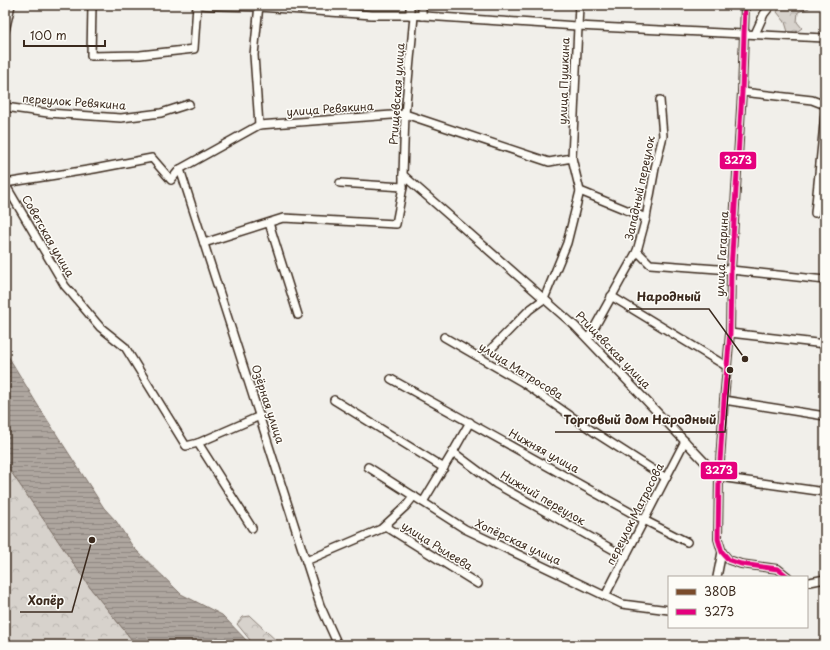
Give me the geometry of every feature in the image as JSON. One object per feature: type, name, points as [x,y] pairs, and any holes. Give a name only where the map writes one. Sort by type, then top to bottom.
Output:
[{"type":"street","points":[[5,31],[11,5]]},
{"type":"street","points":[[92,5],[91,56],[140,55],[194,49],[198,5],[259,6],[372,15],[825,38]]},
{"type":"street","points":[[410,5],[415,16]]},
{"type":"street","points":[[415,16],[422,5]]},
{"type":"street","name":"улица Пушкина","points":[[572,158],[579,5]]},
{"type":"street","name":"улица Гагарина","points":[[722,552],[718,539],[719,477],[726,366],[730,333],[731,270],[742,92],[745,5]]},
{"type":"street","points":[[755,34],[764,14],[772,5]]},
{"type":"street","points":[[259,6],[254,55],[259,125]]},
{"type":"street","name":"Ртищевская улица","points":[[204,243],[283,218],[396,224],[403,187],[405,114],[415,16]]},
{"type":"street","points":[[742,92],[812,100],[825,105]]},
{"type":"street","name":"Западный переулок","points":[[588,339],[637,252],[646,218],[655,168],[663,136],[660,100]]},
{"type":"street","name":"переулок Ревякина","points":[[5,107],[48,113],[121,118],[161,113],[189,104]]},
{"type":"street","name":"улица Ревякина","points":[[5,183],[152,158],[171,180],[180,169],[259,125],[405,114],[549,162],[572,158]]},
{"type":"street","points":[[815,213],[825,114]]},
{"type":"street","points":[[490,350],[529,310],[544,299],[567,243],[580,190],[572,158]]},
{"type":"street","name":"Озёрная улица","points":[[180,169],[320,605],[338,645]]},
{"type":"street","name":"Ртищевская улица","points":[[403,175],[575,326],[719,477]]},
{"type":"street","name":"Советская улица","points":[[5,183],[64,286],[100,326],[125,347],[186,446],[198,442]]},
{"type":"street","points":[[340,183],[403,187]]},
{"type":"street","points":[[580,190],[646,218]]},
{"type":"street","points":[[269,222],[298,316]]},
{"type":"street","points":[[637,252],[650,264],[731,270],[825,280]]},
{"type":"street","points":[[611,296],[726,366]]},
{"type":"street","points":[[730,333],[825,344]]},
{"type":"street","name":"улица Матросова","points":[[444,337],[522,382],[594,432],[666,478]]},
{"type":"street","name":"Нижняя улица","points":[[391,379],[644,520],[687,542]]},
{"type":"street","points":[[334,400],[444,468]]},
{"type":"street","points":[[724,400],[825,416]]},
{"type":"street","points":[[252,528],[198,442],[260,416]]},
{"type":"street","points":[[423,502],[470,422]]},
{"type":"street","name":"переулок Матросова","points":[[605,596],[685,442]]},
{"type":"street","name":"Нижний переулок","points":[[453,452],[496,484],[626,557]]},
{"type":"street","name":"Хопёрская улица","points":[[368,467],[465,529],[605,596],[622,604],[668,610]]},
{"type":"street","points":[[719,477],[825,492]]},
{"type":"street","points":[[306,561],[381,529],[406,506],[414,496]]},
{"type":"street","name":"улица Рылеева","points":[[385,526],[478,584]]},
{"type":"street","points":[[717,576],[722,552]]},
{"type":"street","points":[[722,552],[729,560],[741,564],[778,569],[787,576]]},
{"type":"street","points":[[808,582],[825,579]]},
{"type":"green space","points":[[781,5],[812,5],[809,8],[798,12],[797,22],[802,28],[795,33],[788,32],[785,22],[777,12]]},
{"type":"green space","points":[[5,463],[91,589],[136,645],[5,645]]},
{"type":"green space","points":[[250,616],[281,645],[254,645],[237,624],[243,617]]},
{"type":"shaded area","points":[[5,351],[37,404],[104,508],[116,521],[133,547],[181,594],[222,615],[251,645],[136,645],[91,589],[5,463]]},
{"type":"transit line","name":"3273","points":[[745,5],[742,92],[731,270],[730,333],[719,477],[718,539],[722,552],[729,560],[741,564],[778,569],[787,576]]},
{"type":"transit line","name":"380В","points":[[755,645],[825,644]]},
{"type":"place","name":"Народный","points":[[745,359]]},
{"type":"place","name":"Торговый дом Народный","points":[[730,370]]},
{"type":"place","name":"Хопёр","points":[[92,540]]}]
